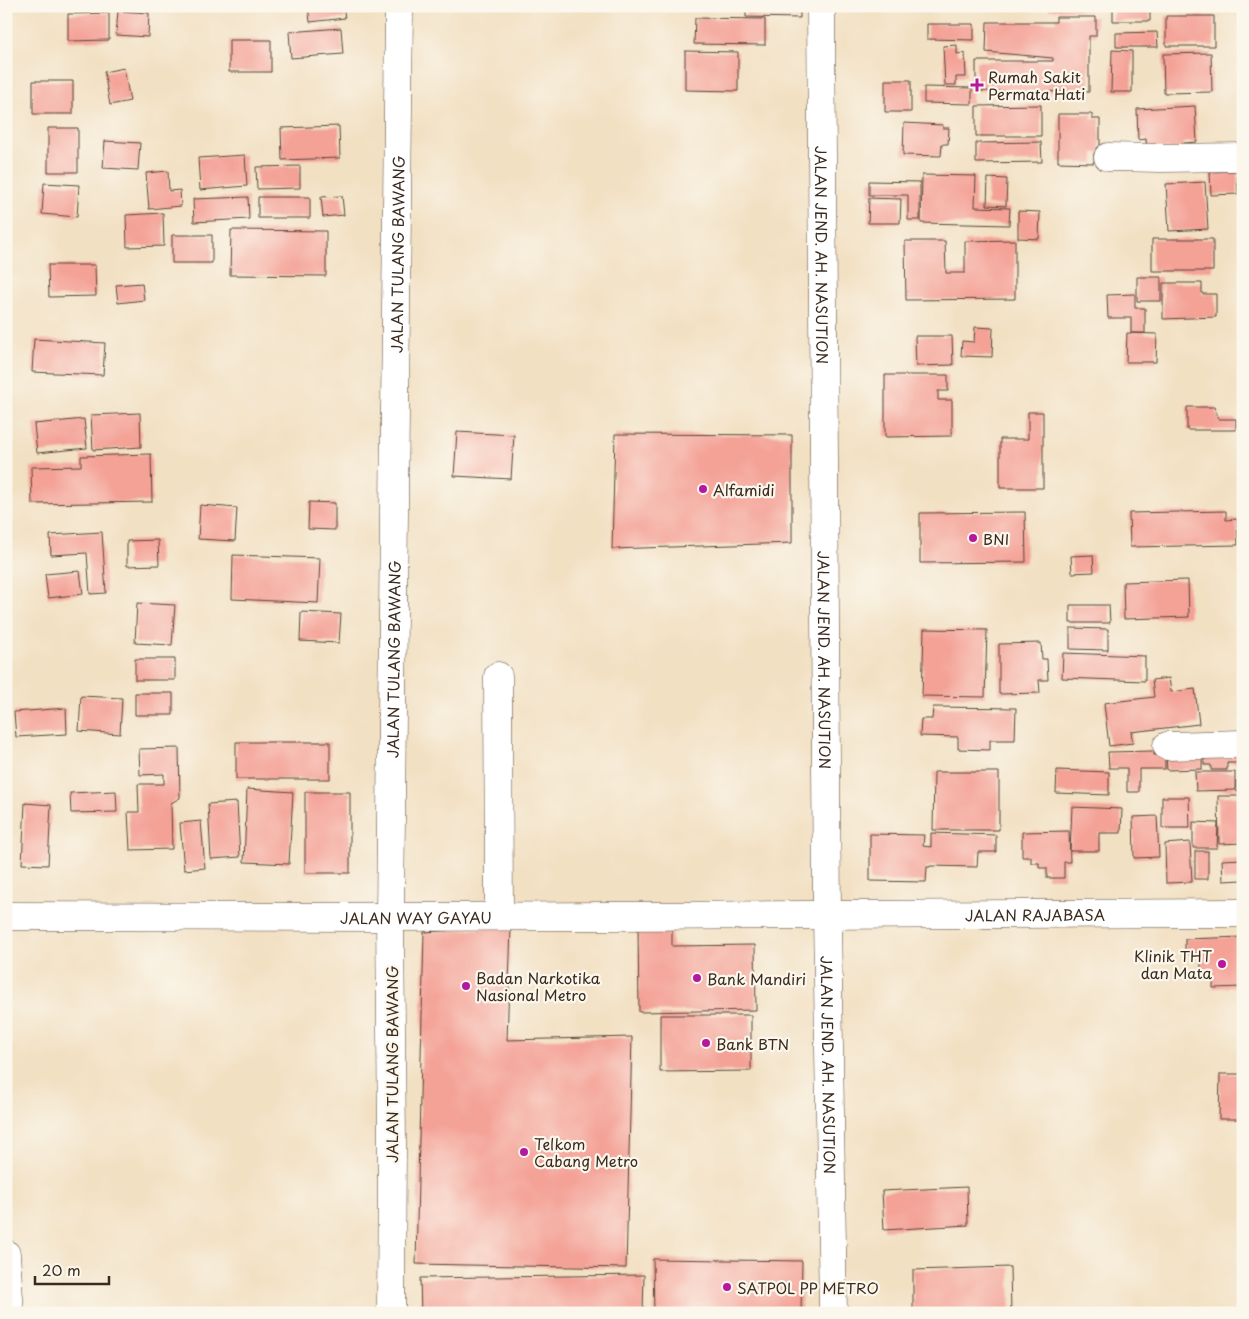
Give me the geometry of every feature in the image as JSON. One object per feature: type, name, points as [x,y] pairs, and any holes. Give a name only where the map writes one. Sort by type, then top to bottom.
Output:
[{"type":"main road","name":"JALAN TULANG BAWANG","points":[[391,1313],[390,917],[399,6]]},
{"type":"main road","name":"JALAN JEND. AH. NASUTION","points":[[820,6],[832,1313]]},
{"type":"main road","points":[[1108,157],[1243,157]]},
{"type":"main road","points":[[498,676],[499,916]]},
{"type":"main road","points":[[1167,746],[1243,744]]},
{"type":"main road","name":"JALAN RAJABASA","points":[[827,916],[1243,913]]},
{"type":"main road","name":"JALAN WAY GAYAU","points":[[6,916],[827,916]]},
{"type":"main road","points":[[6,1254],[10,1313]]},
{"type":"building","points":[[308,6],[343,6],[345,18],[310,22]]},
{"type":"building","points":[[746,6],[800,6],[800,18],[746,17]]},
{"type":"building","points":[[1049,6],[1090,6],[1090,10],[1049,10]]},
{"type":"building","points":[[1113,6],[1150,6],[1150,21],[1113,21]]},
{"type":"building","points":[[118,11],[149,13],[148,37],[116,35]]},
{"type":"building","points":[[109,13],[109,40],[68,41],[68,14]]},
{"type":"building","points":[[1166,16],[1214,16],[1214,46],[1166,46]]},
{"type":"building","points":[[1056,17],[1096,17],[1096,36],[1089,36],[1089,92],[976,91],[976,61],[1053,61],[1053,58],[986,52],[987,22],[1056,22]]},
{"type":"building","points":[[695,18],[765,19],[765,45],[694,44]]},
{"type":"building","points":[[927,24],[974,24],[974,40],[927,39]]},
{"type":"building","points":[[341,28],[343,54],[291,58],[289,32]]},
{"type":"building","points":[[1157,32],[1158,47],[1116,47],[1116,33]]},
{"type":"building","points":[[229,40],[271,40],[271,72],[229,72]]},
{"type":"building","points":[[957,45],[957,54],[965,53],[966,77],[956,77],[956,85],[945,85],[943,46]]},
{"type":"building","points":[[1112,50],[1132,51],[1132,92],[1111,92]]},
{"type":"building","points":[[685,51],[738,52],[738,91],[685,90]]},
{"type":"building","points":[[1211,53],[1212,92],[1164,93],[1163,54]]},
{"type":"building","points":[[124,68],[130,101],[110,105],[104,72]]},
{"type":"building","points":[[885,80],[911,80],[911,112],[885,112]]},
{"type":"building","points":[[33,81],[73,81],[73,114],[33,114]]},
{"type":"building","points":[[924,87],[972,88],[972,104],[924,103]]},
{"type":"building","points":[[1041,105],[1041,136],[976,136],[976,106]]},
{"type":"building","points":[[1195,106],[1197,142],[1184,143],[1184,148],[1147,149],[1146,139],[1138,140],[1137,109]]},
{"type":"building","points":[[1058,114],[1092,114],[1092,119],[1100,119],[1100,153],[1094,153],[1094,163],[1058,162]]},
{"type":"building","points":[[904,123],[943,125],[943,128],[949,128],[948,144],[942,144],[941,156],[903,155]]},
{"type":"building","points":[[339,126],[340,158],[282,160],[281,128]]},
{"type":"building","points":[[48,128],[78,128],[78,172],[48,172]]},
{"type":"building","points":[[105,141],[140,143],[138,170],[103,168]]},
{"type":"building","points":[[1041,142],[1042,162],[976,163],[976,143]]},
{"type":"building","points":[[245,155],[247,186],[200,190],[198,158]]},
{"type":"building","points":[[300,166],[300,188],[257,189],[256,167]]},
{"type":"building","points":[[168,171],[169,191],[180,190],[181,206],[149,209],[146,173]]},
{"type":"building","points":[[1237,171],[1238,194],[1211,195],[1210,172]]},
{"type":"building","points":[[922,175],[976,176],[975,207],[1010,208],[1009,225],[921,223]]},
{"type":"building","points":[[988,178],[1007,179],[1006,206],[987,205]]},
{"type":"building","points":[[869,181],[920,182],[920,220],[908,220],[908,195],[869,195]]},
{"type":"building","points":[[1205,182],[1208,229],[1169,231],[1166,184]]},
{"type":"building","points":[[44,183],[79,185],[77,217],[42,214]]},
{"type":"building","points":[[342,196],[344,215],[323,217],[321,197]]},
{"type":"building","points":[[248,197],[249,219],[194,222],[193,199]]},
{"type":"building","points":[[258,197],[310,197],[310,218],[258,218]]},
{"type":"building","points":[[869,198],[901,199],[900,223],[868,223]]},
{"type":"building","points":[[1018,211],[1040,212],[1039,239],[1018,238]]},
{"type":"building","points":[[163,213],[164,246],[127,247],[126,215]]},
{"type":"building","points":[[231,230],[326,231],[326,276],[230,275]]},
{"type":"building","points":[[172,235],[212,235],[212,263],[172,263]]},
{"type":"building","points":[[1152,239],[1213,239],[1213,271],[1152,271]]},
{"type":"building","points":[[1015,240],[1015,299],[906,300],[905,241],[945,241],[946,273],[965,273],[965,241]]},
{"type":"building","points":[[48,265],[95,265],[96,296],[49,297]]},
{"type":"building","points":[[1137,277],[1161,277],[1161,301],[1137,301]]},
{"type":"building","points":[[142,283],[144,300],[118,303],[116,285]]},
{"type":"building","points":[[1163,283],[1202,283],[1202,294],[1216,294],[1216,317],[1163,319]]},
{"type":"building","points":[[1135,294],[1135,308],[1145,308],[1145,333],[1131,333],[1131,318],[1108,318],[1107,295]]},
{"type":"building","points":[[975,327],[993,328],[992,357],[961,356],[962,341],[974,342]]},
{"type":"building","points":[[1127,333],[1157,334],[1156,362],[1126,362]]},
{"type":"building","points":[[915,336],[952,336],[953,365],[916,366]]},
{"type":"building","points":[[34,339],[105,343],[103,375],[32,372]]},
{"type":"building","points":[[885,375],[948,375],[948,391],[938,391],[938,400],[952,400],[952,436],[885,437]]},
{"type":"building","points":[[1187,407],[1214,407],[1219,419],[1236,419],[1236,430],[1187,430]]},
{"type":"building","points":[[1028,412],[1043,412],[1043,488],[1000,488],[1000,439],[1028,439]]},
{"type":"building","points":[[140,413],[141,447],[93,450],[91,415]]},
{"type":"building","points":[[84,419],[87,448],[37,453],[34,424]]},
{"type":"building","points":[[457,432],[514,435],[511,479],[454,476]]},
{"type":"building","name":"Alfamidi","points":[[615,434],[792,435],[792,543],[612,549]]},
{"type":"building","points":[[151,454],[152,502],[32,504],[31,467],[81,466],[81,456]]},
{"type":"building","points":[[309,502],[335,503],[335,530],[308,529]]},
{"type":"building","points":[[200,505],[237,508],[235,541],[198,539]]},
{"type":"building","points":[[1226,511],[1226,520],[1237,519],[1238,545],[1130,547],[1129,513]]},
{"type":"building","name":"BNI","points":[[1025,512],[1026,562],[920,563],[920,513]]},
{"type":"building","points":[[102,532],[106,593],[90,594],[87,553],[51,555],[50,535]]},
{"type":"building","points":[[158,540],[159,565],[127,566],[127,541]]},
{"type":"building","points":[[233,555],[320,558],[318,603],[232,599]]},
{"type":"building","points":[[1093,555],[1094,572],[1072,573],[1071,556]]},
{"type":"building","points":[[80,571],[83,594],[48,598],[45,574]]},
{"type":"building","points":[[1188,580],[1189,617],[1124,619],[1123,582]]},
{"type":"building","points":[[137,603],[175,605],[172,645],[135,643]]},
{"type":"building","points":[[1070,605],[1109,605],[1110,623],[1070,623]]},
{"type":"building","points":[[301,612],[341,614],[339,643],[300,641]]},
{"type":"building","points":[[1070,628],[1108,629],[1108,650],[1070,649]]},
{"type":"building","points":[[924,629],[987,630],[985,697],[922,696]]},
{"type":"building","points":[[1041,643],[1042,659],[1047,659],[1048,680],[1039,680],[1040,693],[999,694],[999,644]]},
{"type":"building","points":[[1063,653],[1145,656],[1145,681],[1062,678]]},
{"type":"building","points":[[135,659],[175,659],[175,680],[135,680]]},
{"type":"building","points":[[1169,678],[1171,692],[1195,689],[1199,724],[1131,732],[1133,743],[1109,746],[1104,703],[1154,697],[1152,680]]},
{"type":"building","points":[[135,693],[173,693],[173,715],[135,715]]},
{"type":"building","points":[[81,696],[122,698],[120,734],[79,731]]},
{"type":"building","points":[[933,707],[1016,708],[1015,740],[990,740],[990,750],[958,749],[958,737],[920,736],[921,719],[932,719]]},
{"type":"building","points":[[66,708],[67,734],[16,737],[14,712]]},
{"type":"building","points":[[236,742],[330,742],[330,779],[236,779]]},
{"type":"building","points":[[179,748],[180,798],[171,803],[172,849],[130,850],[128,812],[139,812],[138,784],[164,784],[164,774],[140,775],[139,749]]},
{"type":"building","points":[[1154,751],[1154,755],[1165,755],[1165,769],[1139,769],[1139,792],[1127,792],[1127,768],[1109,768],[1108,752]]},
{"type":"building","points":[[1202,752],[1202,769],[1167,770],[1166,753]]},
{"type":"building","points":[[1204,752],[1241,752],[1240,763],[1227,763],[1227,770],[1211,770],[1211,765],[1204,765]]},
{"type":"building","points":[[1057,770],[1109,772],[1109,795],[1056,793]]},
{"type":"building","points":[[934,772],[999,772],[999,830],[933,830]]},
{"type":"building","points":[[1195,772],[1235,772],[1235,790],[1196,791]]},
{"type":"building","points":[[1236,781],[1243,781],[1243,791],[1236,791]]},
{"type":"building","points":[[247,789],[293,792],[289,864],[244,862]]},
{"type":"building","points":[[116,791],[117,812],[71,813],[70,793]]},
{"type":"building","points":[[305,792],[350,792],[350,873],[305,873]]},
{"type":"building","points":[[1218,796],[1243,796],[1243,843],[1219,844]]},
{"type":"building","points":[[1162,797],[1189,797],[1190,828],[1162,828]]},
{"type":"building","points":[[237,802],[240,857],[211,859],[208,804]]},
{"type":"building","points":[[25,803],[51,805],[48,865],[22,864]]},
{"type":"building","points":[[1072,807],[1122,809],[1121,833],[1099,833],[1099,851],[1070,851]]},
{"type":"building","points":[[1157,816],[1159,857],[1134,858],[1133,817]]},
{"type":"building","points":[[201,821],[205,868],[184,870],[180,823]]},
{"type":"building","points":[[1193,822],[1218,823],[1217,848],[1193,848]]},
{"type":"building","points":[[1069,831],[1070,862],[1064,862],[1064,878],[1047,878],[1047,868],[1039,868],[1039,863],[1031,863],[1031,857],[1022,857],[1022,832]]},
{"type":"building","points":[[931,833],[996,835],[996,852],[978,852],[977,867],[927,867],[926,882],[870,881],[870,834],[924,835],[923,846],[931,847]]},
{"type":"building","points":[[1190,842],[1192,882],[1166,883],[1165,844]]},
{"type":"building","points":[[1195,851],[1208,851],[1208,879],[1195,879]]},
{"type":"building","points":[[1243,859],[1243,880],[1223,881],[1222,860]]},
{"type":"building","name":"Telkom Cabang Metro","points":[[511,927],[507,1040],[632,1037],[626,1268],[416,1264],[424,932]]},
{"type":"building","name":"Bank Mandiri","points":[[638,929],[672,929],[672,946],[755,945],[756,1010],[639,1012]]},
{"type":"building","name":"Klinik THT dan Mata","points":[[1243,937],[1243,987],[1213,988],[1213,975],[1201,976],[1201,953],[1185,954],[1185,939]]},
{"type":"building","name":"Bank BTN","points":[[660,1015],[751,1015],[751,1071],[660,1072]]},
{"type":"building","points":[[1220,1074],[1243,1074],[1243,1119],[1219,1119]]},
{"type":"building","points":[[967,1187],[968,1225],[884,1230],[882,1191]]},
{"type":"building","name":"SATPOL PP METRO","points":[[653,1259],[802,1261],[801,1313],[654,1313]]},
{"type":"building","points":[[1010,1267],[1011,1313],[913,1313],[913,1270]]},
{"type":"building","points":[[644,1275],[643,1313],[421,1313],[420,1278]]},
{"type":"place","name":"Rumah Sakit Permata Hati","points":[[977,85]]},
{"type":"place","name":"Alfamidi","points":[[703,489]]},
{"type":"place","name":"BNI","points":[[973,538]]},
{"type":"place","name":"Klinik THT dan Mata","points":[[1222,964]]},
{"type":"place","name":"Bank Mandiri","points":[[697,978]]},
{"type":"place","name":"Badan Narkotika Nasional Metro","points":[[466,986]]},
{"type":"place","name":"Bank BTN","points":[[706,1043]]},
{"type":"place","name":"Telkom Cabang Metro","points":[[524,1152]]},
{"type":"place","name":"SATPOL PP METRO","points":[[727,1287]]}]
